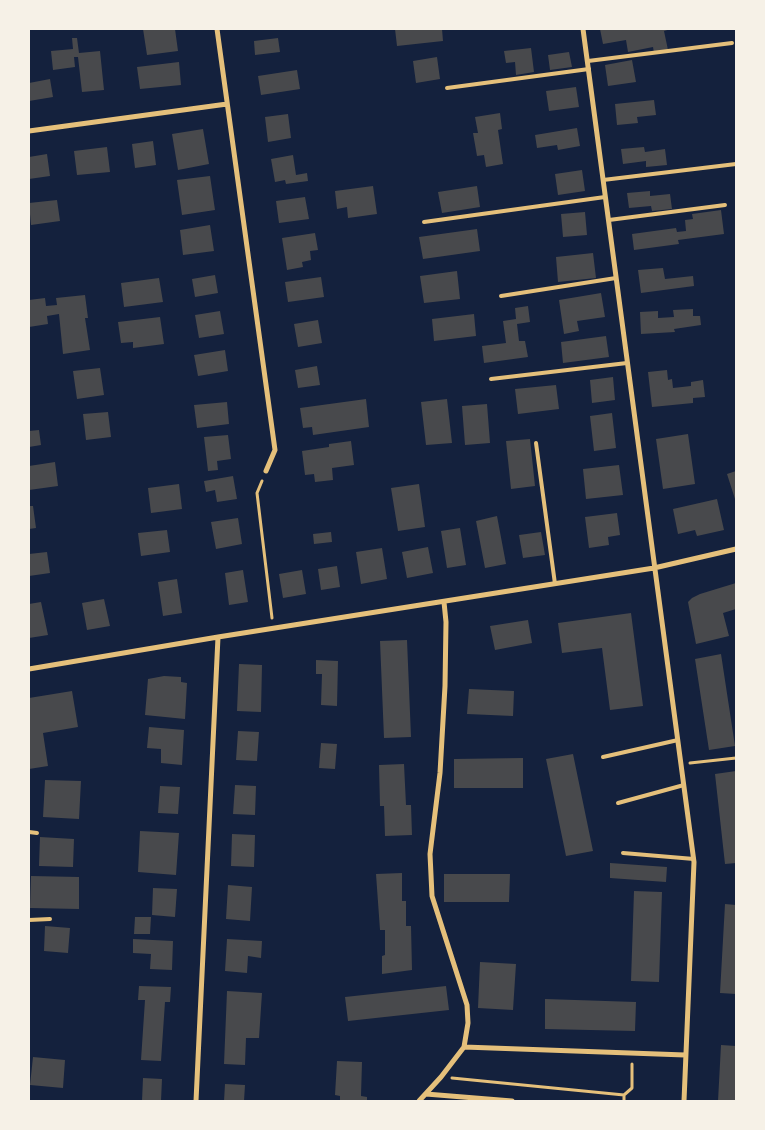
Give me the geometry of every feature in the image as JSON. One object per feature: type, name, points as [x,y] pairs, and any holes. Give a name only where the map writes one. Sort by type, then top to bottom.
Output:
[{"type":"street","points":[[216,29],[275,450],[266,472]]},
{"type":"street","points":[[583,29],[694,859],[684,1101]]},
{"type":"street","points":[[29,131],[227,104]]},
{"type":"street","points":[[29,670],[218,637],[654,568],[736,549]]},
{"type":"street","points":[[419,1101],[442,1077],[464,1047],[468,1023],[467,1006],[432,896],[430,854],[441,764],[446,622],[444,602]]},
{"type":"street","points":[[196,1101],[218,637]]},
{"type":"street","points":[[464,1047],[685,1055]]},
{"type":"street","points":[[426,1094],[512,1101]]},
{"type":"lane","points":[[588,61],[732,43]]},
{"type":"lane","points":[[447,88],[589,69]]},
{"type":"lane","points":[[604,180],[736,164]]},
{"type":"lane","points":[[424,222],[606,196]]},
{"type":"lane","points":[[609,220],[725,206]]},
{"type":"lane","points":[[502,296],[616,278]]},
{"type":"lane","points":[[491,379],[627,363]]},
{"type":"lane","points":[[536,443],[555,584]]},
{"type":"lane","points":[[603,757],[678,740]]},
{"type":"lane","points":[[618,803],[684,785]]},
{"type":"lane","points":[[29,832],[37,833]]},
{"type":"lane","points":[[623,853],[694,859]]},
{"type":"lane","points":[[29,920],[50,919]]},
{"type":"path","points":[[266,472],[257,493],[274,628]]},
{"type":"path","points":[[681,764],[736,758]]},
{"type":"path","points":[[442,1077],[624,1095],[632,1088],[632,1053]]},
{"type":"path","points":[[624,1095],[624,1101]]},
{"type":"building","points":[[143,29],[175,29],[178,51],[147,55]]},
{"type":"building","points":[[395,29],[442,29],[443,41],[397,46]]},
{"type":"building","points":[[600,29],[671,29],[664,31],[668,50],[654,53],[653,47],[628,52],[626,40],[603,44]]},
{"type":"building","points":[[72,38],[77,38],[79,53],[100,51],[104,90],[82,92],[78,57],[74,57],[75,67],[53,70],[51,51],[73,49]]},
{"type":"building","points":[[278,38],[280,52],[255,55],[254,41]]},
{"type":"building","points":[[531,48],[534,72],[516,75],[515,62],[506,63],[504,51]]},
{"type":"building","points":[[569,52],[572,67],[550,70],[548,55]]},
{"type":"building","points":[[437,57],[440,79],[416,83],[413,61]]},
{"type":"building","points":[[632,60],[636,82],[608,86],[605,65]]},
{"type":"building","points":[[179,62],[181,85],[140,89],[137,67]]},
{"type":"building","points":[[297,70],[300,89],[261,95],[258,76]]},
{"type":"building","points":[[50,79],[53,97],[29,101],[29,83]]},
{"type":"building","points":[[576,87],[579,107],[549,111],[546,91]]},
{"type":"building","points":[[654,100],[656,115],[637,117],[638,123],[617,125],[615,104]]},
{"type":"building","points":[[500,113],[502,129],[498,130],[503,164],[486,167],[484,155],[477,156],[473,133],[478,133],[475,117]]},
{"type":"building","points":[[288,114],[291,138],[268,142],[265,117]]},
{"type":"building","points":[[577,128],[580,146],[558,150],[557,145],[537,148],[535,135]]},
{"type":"building","points":[[203,129],[209,164],[178,170],[172,134]]},
{"type":"building","points":[[153,141],[156,165],[135,168],[132,144]]},
{"type":"building","points":[[107,147],[110,172],[77,175],[74,151]]},
{"type":"building","points":[[644,147],[645,152],[665,149],[667,165],[646,167],[646,161],[623,164],[621,149]]},
{"type":"building","points":[[47,154],[50,176],[29,179],[29,157]]},
{"type":"building","points":[[293,155],[296,175],[307,173],[308,181],[286,184],[285,180],[275,182],[271,159]]},
{"type":"building","points":[[582,170],[585,191],[558,195],[555,174]]},
{"type":"building","points":[[210,176],[215,210],[182,215],[177,180]]},
{"type":"building","points":[[373,186],[377,214],[348,218],[347,207],[337,209],[335,191]]},
{"type":"building","points":[[477,186],[480,207],[442,213],[438,192]]},
{"type":"building","points":[[650,191],[650,196],[670,194],[672,209],[652,211],[651,206],[629,208],[627,193]]},
{"type":"building","points":[[305,197],[309,219],[279,223],[276,201]]},
{"type":"building","points":[[57,200],[60,221],[31,225],[29,203]]},
{"type":"building","points":[[721,210],[724,234],[678,240],[679,244],[634,250],[632,234],[676,228],[677,232],[686,231],[685,220],[693,219],[692,214]]},
{"type":"building","points":[[585,212],[587,235],[563,237],[561,214]]},
{"type":"building","points":[[210,225],[214,251],[183,255],[180,230]]},
{"type":"building","points":[[477,229],[480,251],[423,259],[419,237]]},
{"type":"building","points":[[315,233],[318,250],[310,251],[311,260],[302,262],[303,267],[287,270],[282,238]]},
{"type":"building","points":[[593,253],[596,278],[558,282],[556,257]]},
{"type":"building","points":[[663,268],[665,279],[693,276],[694,286],[641,293],[638,270]]},
{"type":"building","points":[[457,271],[460,299],[424,303],[420,276]]},
{"type":"building","points":[[215,275],[218,293],[195,297],[192,279]]},
{"type":"building","points":[[321,277],[324,297],[288,302],[285,282]]},
{"type":"building","points":[[159,278],[163,302],[124,307],[121,283]]},
{"type":"building","points":[[601,293],[605,317],[577,321],[579,331],[564,334],[559,300]]},
{"type":"building","points":[[85,295],[88,318],[85,318],[90,350],[63,354],[59,314],[47,316],[48,324],[29,327],[29,300],[45,298],[46,306],[57,305],[56,298]]},
{"type":"building","points":[[528,306],[530,322],[517,324],[519,341],[525,341],[528,357],[484,363],[482,346],[506,343],[503,321],[516,319],[515,308]]},
{"type":"building","points":[[693,309],[693,316],[700,316],[701,325],[674,329],[675,332],[641,334],[640,312],[658,311],[658,318],[674,317],[673,310]]},
{"type":"building","points":[[220,311],[224,334],[199,338],[195,315]]},
{"type":"building","points":[[474,314],[476,336],[434,341],[432,319]]},
{"type":"building","points":[[160,317],[164,344],[133,348],[133,342],[121,343],[118,322]]},
{"type":"building","points":[[318,320],[322,343],[298,347],[294,324]]},
{"type":"building","points":[[606,336],[609,357],[563,363],[561,342]]},
{"type":"building","points":[[225,350],[228,371],[198,376],[194,355]]},
{"type":"building","points":[[317,366],[320,385],[298,388],[295,370]]},
{"type":"building","points":[[100,368],[104,395],[77,399],[73,371]]},
{"type":"building","points":[[667,370],[668,380],[672,379],[673,388],[691,386],[691,382],[703,380],[705,397],[693,398],[693,403],[652,407],[648,372]]},
{"type":"building","points":[[613,377],[615,400],[592,403],[590,380]]},
{"type":"building","points":[[556,385],[559,409],[518,414],[515,389]]},
{"type":"building","points":[[366,399],[369,427],[313,435],[312,427],[303,428],[300,408]]},
{"type":"building","points":[[447,399],[452,443],[426,445],[421,402]]},
{"type":"building","points":[[227,402],[229,424],[197,428],[194,405]]},
{"type":"building","points":[[487,404],[490,443],[465,445],[462,406]]},
{"type":"building","points":[[108,412],[111,437],[86,440],[83,414]]},
{"type":"building","points":[[612,413],[616,448],[594,451],[590,416]]},
{"type":"building","points":[[39,430],[41,445],[29,447],[29,431]]},
{"type":"building","points":[[688,434],[695,484],[663,489],[656,439]]},
{"type":"building","points":[[228,435],[231,459],[217,461],[218,470],[208,471],[204,437]]},
{"type":"building","points":[[530,439],[535,486],[511,489],[506,441]]},
{"type":"building","points":[[351,441],[354,465],[332,468],[333,480],[315,482],[314,474],[305,475],[302,451]]},
{"type":"building","points":[[55,462],[58,486],[29,490],[29,466]]},
{"type":"building","points":[[619,465],[623,495],[586,499],[583,469]]},
{"type":"building","points":[[736,471],[736,499],[735,499],[727,474]]},
{"type":"building","points":[[233,476],[237,499],[217,502],[215,490],[206,492],[204,481]]},
{"type":"building","points":[[179,484],[182,509],[151,513],[148,488]]},
{"type":"building","points":[[419,484],[425,527],[398,531],[391,488]]},
{"type":"building","points":[[717,499],[724,530],[697,536],[695,530],[678,534],[673,509]]},
{"type":"building","points":[[29,506],[33,506],[36,528],[29,529]]},
{"type":"building","points":[[617,513],[620,535],[608,537],[609,545],[589,548],[585,517]]},
{"type":"building","points":[[497,516],[506,564],[485,568],[476,521]]},
{"type":"building","points":[[238,518],[242,544],[216,549],[211,522]]},
{"type":"building","points":[[460,528],[466,565],[447,568],[441,531]]},
{"type":"building","points":[[167,530],[170,552],[141,556],[138,533]]},
{"type":"building","points":[[331,532],[332,542],[314,544],[313,534]]},
{"type":"building","points":[[541,532],[545,555],[523,558],[519,535]]},
{"type":"building","points":[[428,547],[433,573],[407,578],[402,552]]},
{"type":"building","points":[[382,548],[387,579],[361,584],[356,552]]},
{"type":"building","points":[[47,552],[50,573],[29,576],[29,554]]},
{"type":"building","points":[[337,566],[340,587],[321,590],[318,569]]},
{"type":"building","points":[[243,570],[248,602],[229,605],[225,573]]},
{"type":"building","points":[[302,570],[306,594],[283,598],[279,574]]},
{"type":"building","points":[[177,579],[182,613],[163,616],[158,582]]},
{"type":"building","points":[[736,583],[736,609],[723,613],[729,636],[696,644],[688,602],[700,594]]},
{"type":"building","points":[[104,599],[110,626],[87,630],[82,603]]},
{"type":"building","points":[[41,602],[48,635],[29,638],[29,604]]},
{"type":"building","points":[[631,613],[643,706],[610,710],[602,648],[562,653],[558,623]]},
{"type":"building","points":[[528,620],[532,643],[495,650],[490,626]]},
{"type":"building","points":[[407,640],[411,737],[384,738],[380,641]]},
{"type":"building","points":[[721,654],[735,746],[709,750],[695,659]]},
{"type":"building","points":[[316,660],[338,661],[337,706],[321,705],[322,674],[316,674]]},
{"type":"building","points":[[239,664],[262,665],[261,712],[237,711]]},
{"type":"building","points":[[164,676],[181,677],[181,682],[187,683],[185,719],[145,715],[148,679]]},
{"type":"building","points":[[469,689],[514,691],[513,716],[467,714]]},
{"type":"building","points":[[72,691],[78,727],[43,733],[48,766],[29,769],[29,698]]},
{"type":"building","points":[[149,727],[184,730],[182,765],[161,763],[161,749],[147,748]]},
{"type":"building","points":[[238,731],[259,732],[257,761],[236,760]]},
{"type":"building","points":[[321,743],[337,744],[335,769],[319,768]]},
{"type":"building","points":[[573,754],[593,851],[566,856],[546,759]]},
{"type":"building","points":[[523,758],[523,788],[454,788],[454,759]]},
{"type":"building","points":[[404,764],[406,805],[411,805],[412,835],[385,836],[384,806],[380,806],[379,765]]},
{"type":"building","points":[[736,771],[736,863],[725,864],[715,774]]},
{"type":"building","points":[[45,780],[81,781],[79,819],[43,817]]},
{"type":"building","points":[[235,785],[256,786],[255,815],[233,814]]},
{"type":"building","points":[[160,786],[180,787],[178,814],[158,813]]},
{"type":"building","points":[[140,831],[179,833],[176,875],[138,872]]},
{"type":"building","points":[[232,834],[255,835],[254,867],[231,866]]},
{"type":"building","points":[[40,837],[74,839],[73,867],[39,866]]},
{"type":"building","points":[[610,863],[667,867],[666,882],[610,878]]},
{"type":"building","points":[[402,873],[402,901],[406,901],[406,926],[411,926],[412,970],[382,974],[382,956],[385,955],[385,930],[380,930],[376,874]]},
{"type":"building","points":[[444,874],[510,874],[509,902],[444,902]]},
{"type":"building","points":[[31,876],[79,877],[79,909],[30,908]]},
{"type":"building","points":[[228,885],[252,887],[250,921],[226,919]]},
{"type":"building","points":[[153,888],[177,889],[175,917],[152,915]]},
{"type":"building","points":[[634,891],[662,892],[659,982],[631,981]]},
{"type":"building","points":[[725,904],[736,905],[736,994],[720,993]]},
{"type":"building","points":[[135,917],[151,917],[150,934],[134,934]]},
{"type":"building","points":[[45,926],[70,928],[68,953],[44,951]]},
{"type":"building","points":[[133,939],[173,941],[172,970],[150,969],[151,954],[133,953]]},
{"type":"building","points":[[227,939],[262,941],[261,958],[248,956],[247,973],[225,971]]},
{"type":"building","points":[[480,962],[516,964],[513,1010],[478,1008]]},
{"type":"building","points":[[139,986],[171,987],[170,1002],[165,1002],[161,1061],[141,1060],[145,1000],[138,1000]]},
{"type":"building","points":[[446,986],[449,1010],[348,1021],[345,997]]},
{"type":"building","points":[[227,991],[262,993],[259,1038],[246,1038],[245,1065],[224,1064]]},
{"type":"building","points":[[545,999],[636,1002],[635,1031],[545,1029]]},
{"type":"building","points":[[721,1045],[736,1046],[736,1101],[718,1101]]},
{"type":"building","points":[[33,1057],[65,1060],[63,1088],[30,1085]]},
{"type":"building","points":[[337,1061],[362,1062],[361,1096],[367,1097],[367,1101],[340,1101],[340,1096],[335,1095]]},
{"type":"building","points":[[143,1078],[162,1079],[161,1101],[142,1101]]},
{"type":"building","points":[[225,1084],[245,1085],[244,1101],[224,1101]]}]
